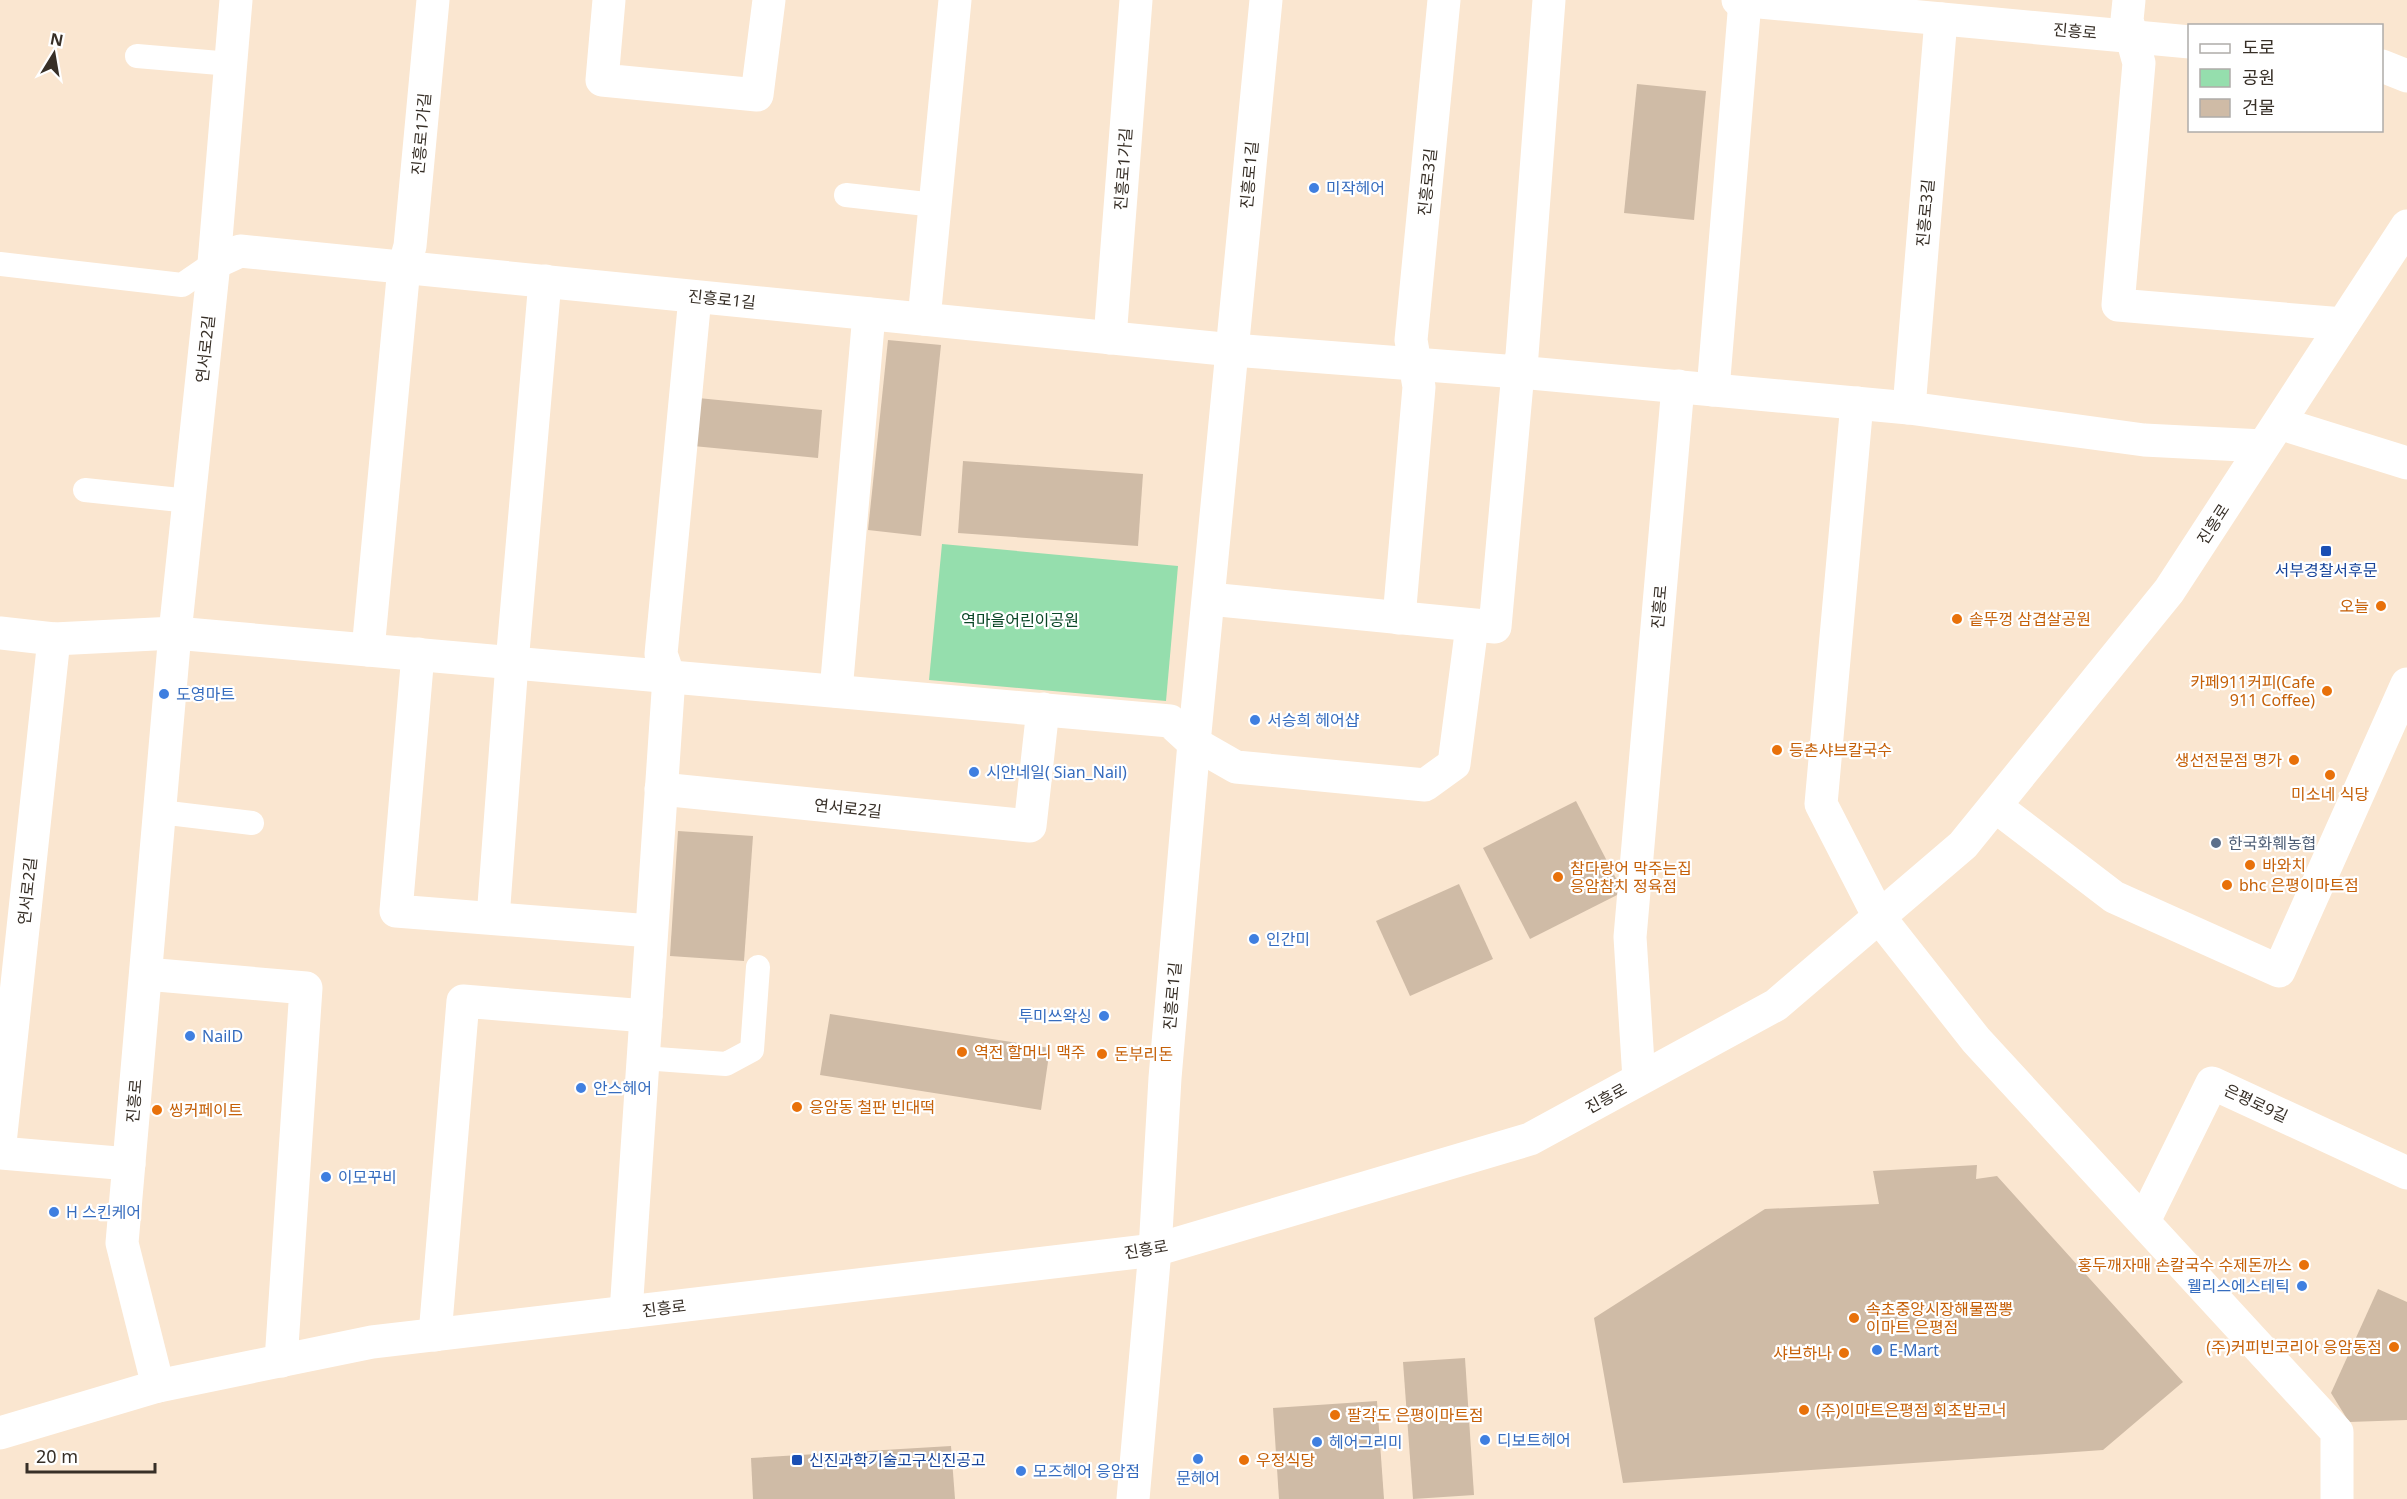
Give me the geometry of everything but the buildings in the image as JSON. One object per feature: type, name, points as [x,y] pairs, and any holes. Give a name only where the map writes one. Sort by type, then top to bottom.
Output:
[{"type":"street","name":"연서로2길","points":[[160,812],[214,263],[236,0]]},
{"type":"street","name":"진흥로1가길","points":[[404,267],[410,246],[434,0]]},
{"type":"street","points":[[609,0],[602,80],[757,95],[769,0]]},
{"type":"street","points":[[924,319],[955,0]]},
{"type":"street","name":"진흥로1가길","points":[[1110,338],[1136,0]]},
{"type":"street","name":"진흥로1길","points":[[1133,1499],[1155,1250],[1165,1078],[1194,743],[1266,0]]},
{"type":"street","name":"진흥로3길","points":[[1399,618],[1419,387],[1411,339],[1444,0]]},
{"type":"street","points":[[1209,599],[1495,627],[1518,372],[1522,355],[1549,0]]},
{"type":"street","points":[[1738,0],[1954,13]]},
{"type":"street","points":[[2128,0],[2127,20],[2139,63],[2118,305],[2343,324]]},
{"type":"street","points":[[1713,390],[1764,1]]},
{"type":"street","name":"진흥로3길","points":[[1909,408],[1954,13]]},
{"type":"street","name":"진흥로","points":[[1954,13],[2188,42]]},
{"type":"street","points":[[2383,66],[2407,76]]},
{"type":"street","name":"진흥로","points":[[0,1433],[158,1386],[372,1342],[1155,1250],[1530,1139],[1776,1005],[1964,845],[2169,591],[2407,226]]},
{"type":"street","name":"진흥로1길","points":[[214,263],[240,251],[1233,350]]},
{"type":"street","points":[[368,650],[404,267]]},
{"type":"street","points":[[493,918],[544,281]]},
{"type":"street","points":[[661,789],[669,677],[661,654],[695,297]]},
{"type":"street","points":[[836,691],[869,314]]},
{"type":"street","points":[[1233,350],[1416,363],[1909,408],[2144,440],[2271,435],[2407,463]]},
{"type":"street","name":"진흥로","points":[[1639,1079],[1629,937],[1678,386]]},
{"type":"street","points":[[1857,403],[1821,804],[1879,917],[1976,1040],[2337,1432],[2337,1499]]},
{"type":"street","points":[[0,633],[54,639],[176,633],[1170,721],[1194,743],[1236,767],[1425,785],[1454,764],[1472,626]]},
{"type":"street","name":"연서로2길","points":[[0,1143],[54,639]]},
{"type":"street","points":[[418,654],[396,911],[651,931]]},
{"type":"street","points":[[1995,806],[2114,897],[2278,971],[2407,684]]},
{"type":"street","name":"연서로2길","points":[[661,789],[1030,826],[1043,709]]},
{"type":"street","name":"진흥로","points":[[626,1312],[661,789]]},
{"type":"street","name":"진흥로","points":[[158,1386],[122,1243],[160,812]]},
{"type":"street","points":[[146,974],[306,988],[281,1360]]},
{"type":"street","points":[[435,1335],[463,1001],[646,1016]]},
{"type":"street","name":"은평로9길","points":[[2144,1221],[2212,1083],[2407,1173]]},
{"type":"street","points":[[0,1153],[129,1164]]},
{"type":"lane","points":[[137,56],[231,64]]},
{"type":"lane","points":[[846,195],[935,205]]},
{"type":"lane","points":[[0,264],[182,285],[214,263]]},
{"type":"lane","points":[[85,490],[189,501]]},
{"type":"lane","points":[[160,812],[252,823]]},
{"type":"lane","points":[[643,1058],[726,1064],[752,1050],[758,967]]},
{"type":"green space","name":"역마을어린이공원","points":[[942,544],[1178,566],[1166,701],[929,680]]},
{"type":"place","name":"미작헤어","points":[[1314,188]]},
{"type":"place","name":"서부경찰서후문","points":[[2326,551]]},
{"type":"place","name":"오늘","points":[[2381,606]]},
{"type":"place","name":"솥뚜껑 삼겹살공원","points":[[1957,619]]},
{"type":"place","name":"카페911커피(Cafe 911 Coffee)","points":[[2327,691]]},
{"type":"place","name":"도영마트","points":[[164,694]]},
{"type":"place","name":"서승희 헤어샵","points":[[1255,720]]},
{"type":"place","name":"등촌샤브칼국수","points":[[1777,750]]},
{"type":"place","name":"생선전문점 명가","points":[[2294,760]]},
{"type":"place","name":"시안네일( Sian_Nail)","points":[[974,772]]},
{"type":"place","name":"미소네 식당","points":[[2330,775]]},
{"type":"place","name":"한국화훼농협","points":[[2216,843]]},
{"type":"place","name":"바와치","points":[[2250,865]]},
{"type":"place","name":"참다랑어 막주는집 응암참치 정육점","points":[[1558,877]]},
{"type":"place","name":"bhc 은평이마트점","points":[[2227,885]]},
{"type":"place","name":"인간미","points":[[1254,939]]},
{"type":"place","name":"투미쓰왁싱","points":[[1104,1016]]},
{"type":"place","name":"NailD","points":[[190,1036]]},
{"type":"place","name":"역전 할머니 맥주","points":[[962,1052]]},
{"type":"place","name":"돈부리돈","points":[[1102,1054]]},
{"type":"place","name":"안스헤어","points":[[581,1088]]},
{"type":"place","name":"응암동 철판 빈대떡","points":[[797,1107]]},
{"type":"place","name":"씽커페이트","points":[[157,1110]]},
{"type":"place","name":"이모꾸비","points":[[326,1177]]},
{"type":"place","name":"H 스킨케어","points":[[54,1212]]},
{"type":"place","name":"홍두깨자매 손칼국수 수제돈까스","points":[[2304,1265]]},
{"type":"place","name":"웰리스에스테틱","points":[[2302,1286]]},
{"type":"place","name":"속초중앙시장해물짬뽕 이마트 은평점","points":[[1854,1318]]},
{"type":"place","name":"(주)커피빈코리아 응암동점","points":[[2394,1347]]},
{"type":"place","name":"E-Mart","points":[[1877,1350]]},
{"type":"place","name":"샤브하나","points":[[1844,1353]]},
{"type":"place","name":"(주)이마트은평점 회초밥코너","points":[[1804,1410]]},
{"type":"place","name":"팔각도 은평이마트점","points":[[1335,1415]]},
{"type":"place","name":"디보트헤어","points":[[1485,1440]]},
{"type":"place","name":"헤어그리미","points":[[1317,1442]]},
{"type":"place","name":"문헤어","points":[[1198,1459]]},
{"type":"place","name":"신진과학기술고구신진공고","points":[[797,1460]]},
{"type":"place","name":"우정식당","points":[[1244,1460]]},
{"type":"place","name":"모즈헤어 응암점","points":[[1021,1471]]}]
